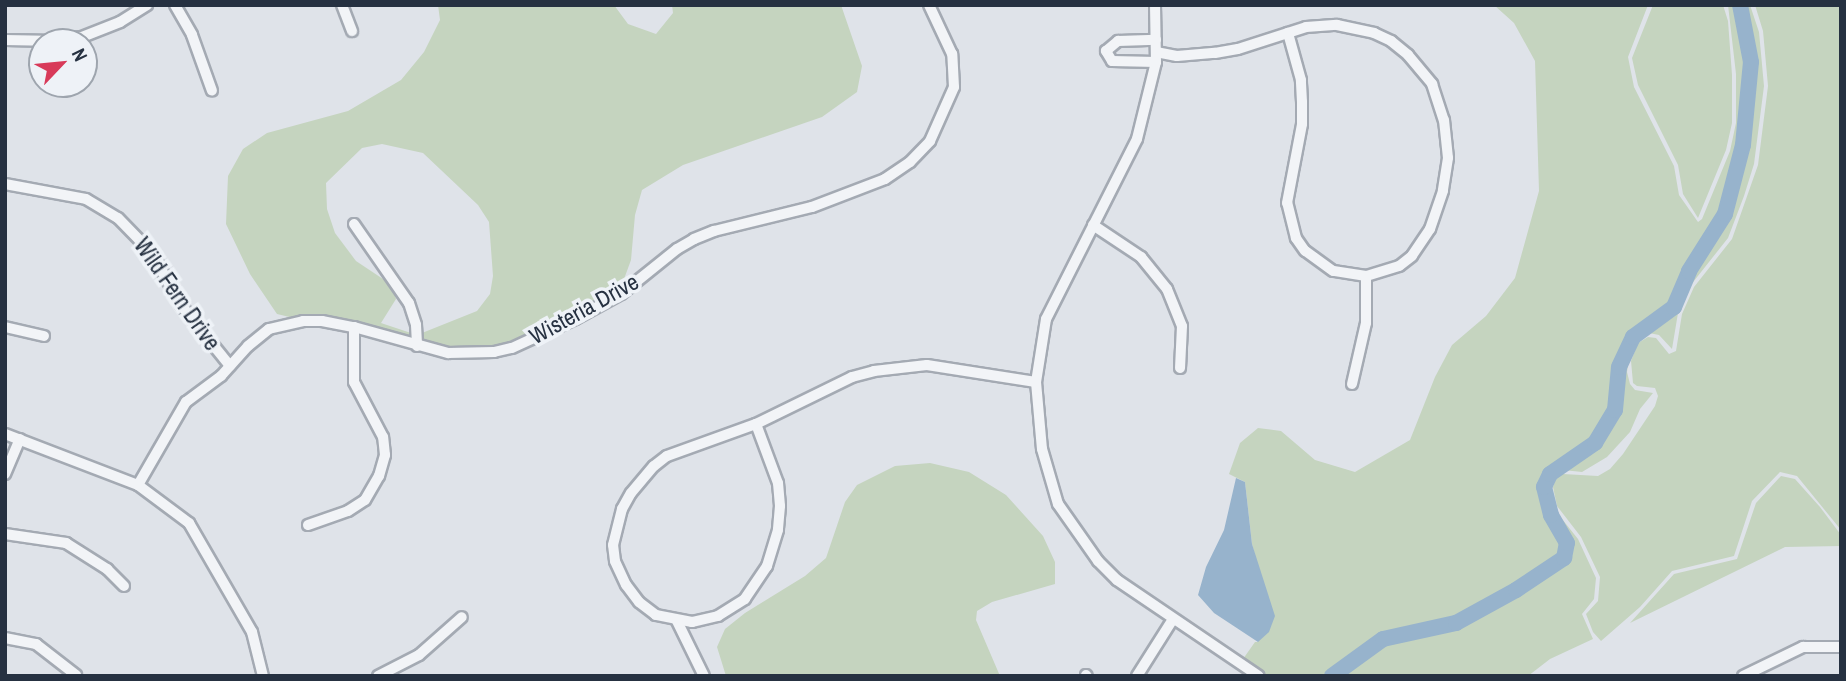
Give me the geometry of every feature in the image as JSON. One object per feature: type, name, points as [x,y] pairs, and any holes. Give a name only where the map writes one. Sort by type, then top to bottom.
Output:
[{"type":"street","points":[[5,40],[44,41],[82,37],[120,22],[147,5]]},
{"type":"street","points":[[175,5],[192,34],[212,91]]},
{"type":"street","points":[[342,5],[352,31]]},
{"type":"street","name":"Wisteria Drive","points":[[138,485],[186,402],[221,376],[269,329],[303,321],[354,327],[417,346],[469,354],[512,348],[621,294],[677,249],[694,239],[823,204],[867,188],[902,167],[930,141],[954,87],[952,54],[929,5]]},
{"type":"street","points":[[1155,5],[1156,57],[1137,139],[1046,319],[1035,382],[1049,478],[1067,521],[1098,561],[1117,580],[1259,676]]},
{"type":"street","points":[[1156,40],[1118,41],[1106,51],[1112,61],[1206,54],[1238,49],[1288,33],[1321,25],[1354,27],[1374,33],[1391,41],[1422,68],[1439,102],[1448,158],[1443,191],[1430,229],[1412,256],[1399,267],[1366,275],[1333,271],[1305,251],[1289,222],[1287,203],[1302,124],[1302,102],[1301,80],[1288,33]]},
{"type":"street","name":"Wild Fern Drive","points":[[5,184],[86,199],[118,218],[152,253],[181,305],[230,366]]},
{"type":"street","points":[[355,224],[409,303],[416,325],[417,346]]},
{"type":"street","points":[[1093,225],[1140,257],[1167,289],[1182,326],[1180,368]]},
{"type":"street","points":[[1352,384],[1366,323],[1366,275]]},
{"type":"street","points":[[5,327],[44,336]]},
{"type":"street","points":[[308,525],[348,511],[365,500],[379,476],[386,455],[383,438],[354,382],[354,327]]},
{"type":"street","points":[[756,424],[778,483],[780,506],[778,530],[767,566],[745,599],[732,610],[703,621],[677,621],[656,615],[639,602],[619,573],[613,545],[622,509],[640,480],[667,456],[756,424],[852,377],[874,371],[927,365],[1035,382]]},
{"type":"street","points":[[5,434],[138,485],[189,523],[199,536],[252,632],[263,676]]},
{"type":"street","points":[[5,474],[20,439]]},
{"type":"street","points":[[5,534],[66,543],[107,569],[124,586]]},
{"type":"street","points":[[378,676],[419,655],[462,617]]},
{"type":"street","points":[[1137,676],[1173,619]]},
{"type":"street","points":[[677,621],[704,676]]},
{"type":"street","points":[[5,638],[36,644],[76,675]]},
{"type":"street","points":[[1743,676],[1803,647],[1841,648]]},
{"type":"green space","points":[[438,5],[614,5],[628,24],[656,34],[673,13],[672,5],[841,5],[862,66],[857,92],[822,117],[683,165],[642,190],[635,215],[631,260],[620,290],[580,325],[461,358],[277,314],[250,274],[226,224],[228,176],[243,149],[267,133],[348,111],[401,80],[424,52],[440,20]],"holes":[[[382,144],[423,153],[478,205],[489,222],[493,276],[490,294],[477,311],[417,335],[381,323],[396,299],[392,285],[356,261],[335,233],[327,209],[326,183],[362,148]]]},
{"type":"green space","points":[[1494,5],[1648,5],[1628,57],[1634,87],[1674,166],[1679,195],[1698,222],[1702,219],[1730,151],[1736,123],[1736,74],[1728,5],[1750,5],[1759,32],[1764,86],[1754,164],[1744,196],[1728,238],[1690,286],[1678,313],[1672,349],[1659,335],[1649,333],[1635,341],[1630,351],[1627,372],[1630,384],[1635,390],[1653,393],[1640,409],[1630,432],[1607,457],[1582,472],[1563,470],[1554,475],[1549,486],[1554,509],[1578,539],[1596,578],[1594,599],[1582,614],[1593,639],[1550,659],[1528,676],[1268,676],[1243,659],[1255,642],[1258,642],[1261,579],[1252,544],[1245,482],[1229,474],[1240,443],[1258,428],[1281,431],[1315,460],[1355,472],[1410,440],[1435,377],[1452,345],[1486,316],[1515,278],[1539,191],[1535,61],[1514,23]]},
{"type":"green space","points":[[1653,5],[1723,5],[1728,21],[1732,123],[1726,150],[1698,218],[1683,194],[1678,165],[1638,85],[1632,58]]},
{"type":"green space","points":[[1755,5],[1841,5],[1841,530],[1797,476],[1780,472],[1752,501],[1734,556],[1672,571],[1640,607],[1601,641],[1593,632],[1586,614],[1598,601],[1600,577],[1581,537],[1557,506],[1553,487],[1556,477],[1563,474],[1598,476],[1610,469],[1623,454],[1655,406],[1658,396],[1655,388],[1633,383],[1631,361],[1638,343],[1648,337],[1656,338],[1669,354],[1676,351],[1682,314],[1694,287],[1732,239],[1758,165],[1768,86],[1763,31]]},
{"type":"green space","points":[[930,463],[969,472],[1006,495],[1043,536],[1055,562],[1055,584],[992,602],[977,611],[976,620],[1000,676],[726,676],[717,647],[725,629],[745,613],[805,576],[826,558],[845,502],[857,485],[895,466]]},
{"type":"green space","points":[[1781,476],[1795,479],[1820,507],[1841,535],[1841,546],[1785,547],[1630,623],[1674,574],[1737,559],[1756,503]]},
{"type":"water","points":[[1236,478],[1245,482],[1252,544],[1275,616],[1269,632],[1258,642],[1214,613],[1198,595],[1206,567],[1224,530]]},
{"type":"waterway","points":[[1332,676],[1383,639],[1456,623],[1516,590],[1564,558],[1567,543],[1551,515],[1544,487],[1550,474],[1595,443],[1615,410],[1619,367],[1633,337],[1674,307],[1689,271],[1725,214],[1743,145],[1751,62],[1740,5]]}]
